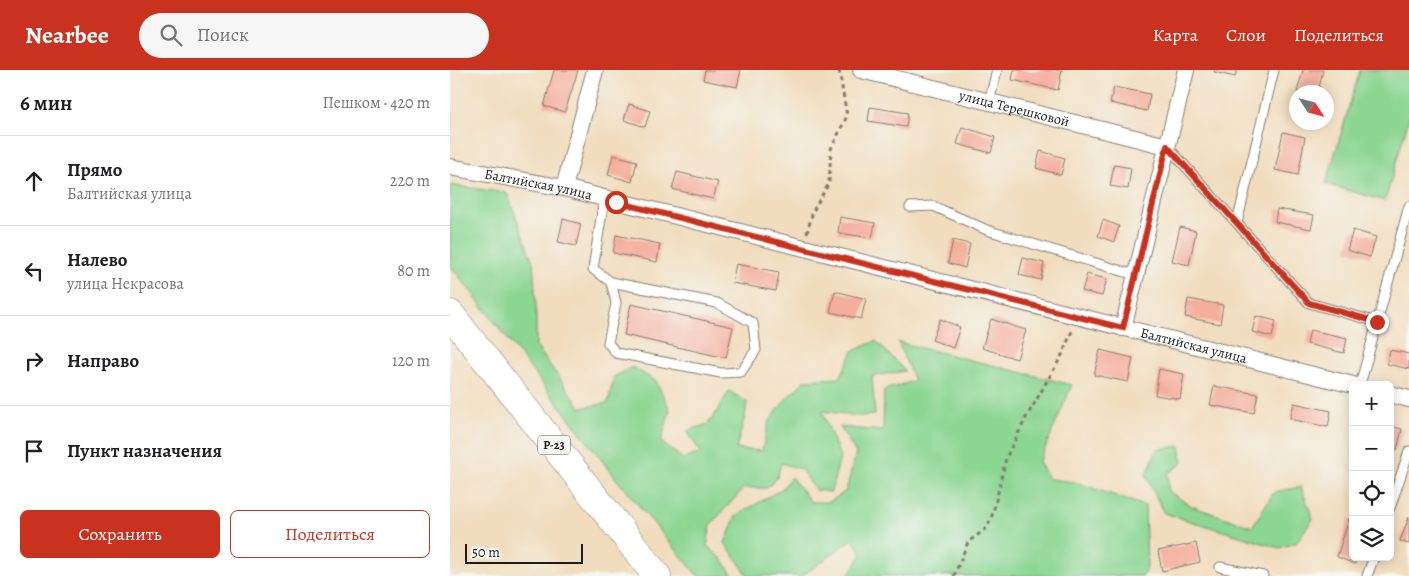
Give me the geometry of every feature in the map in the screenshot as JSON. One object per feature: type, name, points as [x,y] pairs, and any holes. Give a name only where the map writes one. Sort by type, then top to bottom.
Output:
[{"type":"highway","name":"Р-23","points":[[456,326],[657,576]]},
{"type":"street","points":[[564,188],[595,70]]},
{"type":"street","name":"улица Терешковой","points":[[861,70],[1167,146]]},
{"type":"street","points":[[1123,328],[1186,70]]},
{"type":"street","name":"Балтийская улица","points":[[450,166],[564,188],[1349,384]]},
{"type":"street","points":[[1394,395],[1409,399]]},
{"type":"lane","points":[[989,102],[997,70]]},
{"type":"lane","points":[[1237,223],[1274,70]]},
{"type":"lane","points":[[1167,146],[1309,303],[1377,322]]},
{"type":"lane","points":[[604,199],[593,269],[612,282],[717,303],[753,323],[756,350],[741,372],[721,373],[616,353],[608,343],[616,303],[612,282]]},
{"type":"lane","points":[[910,207],[933,206],[987,230],[1136,275]]},
{"type":"lane","points":[[1361,381],[1409,206]]},
{"type":"lane","points":[[1394,496],[1409,451]]},
{"type":"lane","points":[[1368,576],[1373,561]]},
{"type":"lane","points":[[1220,567],[1263,576]]},
{"type":"path","points":[[802,248],[813,212],[829,183],[831,149],[847,116],[839,70]]},
{"type":"path","points":[[954,576],[968,542],[986,528],[990,521],[1006,458],[1026,418],[1062,355],[1078,316]]},
{"type":"green space","points":[[1360,70],[1409,70],[1409,118],[1385,201],[1326,184]]},
{"type":"green space","points":[[450,185],[507,193],[533,262],[536,303],[536,346],[581,408],[608,403],[614,377],[632,367],[656,381],[670,410],[661,442],[683,459],[701,453],[687,431],[708,424],[729,391],[747,402],[736,449],[762,451],[769,422],[786,399],[805,380],[840,378],[853,351],[876,341],[905,371],[872,376],[875,415],[860,416],[822,411],[840,457],[831,492],[815,490],[801,469],[781,463],[777,478],[767,488],[744,488],[711,524],[707,546],[723,560],[733,576],[698,576],[618,481],[450,265]]},
{"type":"green space","points":[[898,342],[1072,385],[1039,462],[1049,479],[1075,482],[1145,506],[1147,568],[1143,576],[848,576],[862,554],[853,539],[802,576],[748,576],[725,543],[736,516],[783,488],[791,477],[811,502],[829,502],[846,491],[856,453],[840,427],[883,431],[884,390],[914,381]]},
{"type":"green space","points":[[1180,446],[1183,463],[1168,473],[1168,491],[1191,506],[1252,527],[1274,492],[1301,487],[1313,519],[1296,543],[1279,548],[1164,513],[1146,476],[1157,449]]},
{"type":"building","points":[[554,70],[578,70],[565,112],[544,106]]},
{"type":"building","points":[[705,70],[741,70],[737,87],[703,80]]},
{"type":"building","points":[[1014,70],[1062,70],[1058,90],[1012,80]]},
{"type":"building","points":[[1215,70],[1237,70],[1235,77],[1214,72]]},
{"type":"building","points":[[1303,70],[1323,70],[1320,85],[1299,85]]},
{"type":"building","points":[[1114,87],[1150,94],[1147,111],[1110,103]]},
{"type":"building","points":[[629,104],[650,111],[645,127],[624,120]]},
{"type":"building","points":[[870,107],[908,113],[906,127],[868,121]]},
{"type":"building","points":[[962,127],[995,137],[991,153],[957,144]]},
{"type":"building","points":[[1283,132],[1305,137],[1298,175],[1275,170]]},
{"type":"building","points":[[1040,151],[1065,158],[1061,175],[1036,168]]},
{"type":"building","points":[[613,155],[637,161],[632,182],[608,175]]},
{"type":"building","points":[[1114,165],[1131,168],[1128,189],[1110,186]]},
{"type":"building","points":[[677,172],[718,182],[713,199],[672,189]]},
{"type":"building","points":[[1277,209],[1314,215],[1311,229],[1275,222]]},
{"type":"building","points":[[840,217],[875,223],[872,238],[838,233]]},
{"type":"building","points":[[563,219],[581,224],[576,246],[558,242]]},
{"type":"building","points":[[1103,220],[1119,226],[1114,242],[1098,236]]},
{"type":"building","points":[[1180,227],[1196,231],[1189,265],[1172,261]]},
{"type":"building","points":[[1353,230],[1376,237],[1370,257],[1347,250]]},
{"type":"building","points":[[616,235],[660,244],[657,262],[613,253]]},
{"type":"building","points":[[953,240],[970,244],[965,268],[948,263]]},
{"type":"building","points":[[1023,258],[1044,263],[1041,280],[1019,275]]},
{"type":"building","points":[[736,264],[779,272],[776,291],[732,283]]},
{"type":"building","points":[[1087,274],[1107,279],[1102,296],[1082,291]]},
{"type":"building","points":[[835,291],[866,299],[861,319],[830,312]]},
{"type":"building","points":[[1188,299],[1223,305],[1220,324],[1185,317]]},
{"type":"building","points":[[631,304],[733,327],[726,358],[624,335]]},
{"type":"building","points":[[1256,316],[1276,321],[1272,337],[1252,332]]},
{"type":"building","points":[[940,319],[960,327],[953,348],[932,340]]},
{"type":"building","points":[[991,319],[1026,330],[1017,359],[982,348]]},
{"type":"building","points":[[1310,330],[1347,338],[1344,353],[1307,344]]},
{"type":"building","points":[[1100,350],[1133,358],[1128,382],[1094,375]]},
{"type":"building","points":[[1390,350],[1409,354],[1409,369],[1387,364]]},
{"type":"building","points":[[1159,369],[1184,374],[1180,399],[1155,395]]},
{"type":"building","points":[[1214,386],[1258,394],[1254,413],[1210,405]]},
{"type":"building","points":[[1294,403],[1331,411],[1328,427],[1290,419]]},
{"type":"building","points":[[1394,427],[1402,429],[1397,450],[1394,450]]},
{"type":"building","points":[[1409,517],[1409,544],[1400,541]]},
{"type":"building","points":[[1349,519],[1349,561],[1356,561],[1355,564],[1337,557]]},
{"type":"building","points":[[1196,543],[1200,562],[1162,571],[1158,551]]},
{"type":"route","points":[[616,202],[1123,328],[1167,146],[1309,303],[1377,322]]}]
